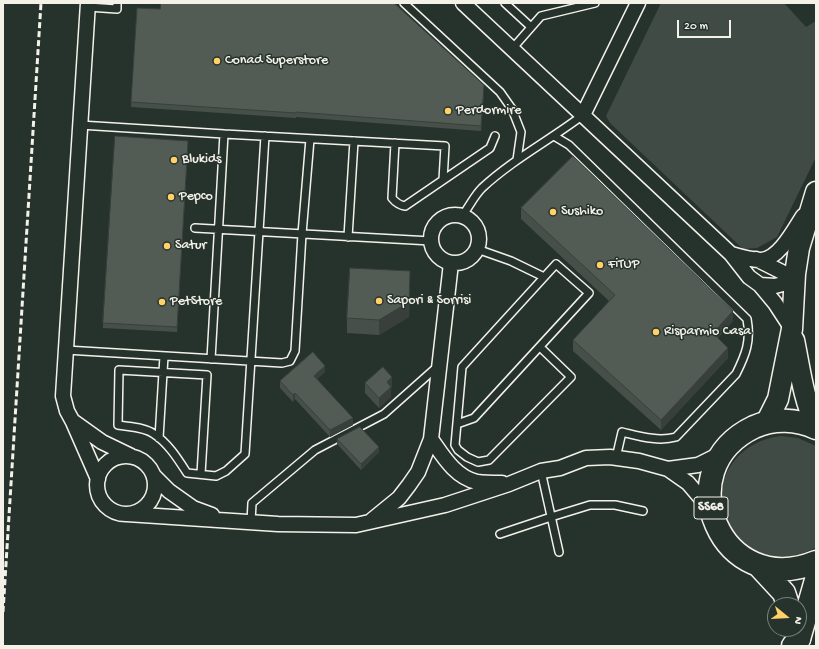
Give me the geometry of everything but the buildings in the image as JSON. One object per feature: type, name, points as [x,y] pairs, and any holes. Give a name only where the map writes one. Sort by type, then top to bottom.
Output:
[{"type":"main road","name":"SS68","points":[[766,423],[778,399],[792,329],[794,281],[799,248],[814,197]]},
{"type":"main road","name":"SS68","points":[[792,329],[804,392],[809,411],[816,426]]},
{"type":"main road","name":"SS68","points":[[816,426],[802,422],[775,421],[760,424],[746,431],[734,440],[716,465],[711,480],[709,495],[715,525],[733,550],[746,559],[760,566],[790,570],[804,567],[816,562]]},
{"type":"main road","name":"SS68","points":[[760,566],[784,593],[785,597]]},
{"type":"main road","points":[[797,640],[816,580]]},
{"type":"street","points":[[463,3],[731,254],[749,277],[760,285],[775,303],[792,329]]},
{"type":"street","points":[[583,115],[638,3]]},
{"type":"street","points":[[88,5],[63,396],[67,411],[98,479]]},
{"type":"street","points":[[731,254],[756,260],[763,260],[776,254],[792,234],[814,197]]},
{"type":"street","points":[[447,216],[462,216],[475,226],[479,241],[477,249],[473,255],[459,263],[451,263],[437,256],[432,249],[431,233],[434,226],[447,216]]},
{"type":"street","points":[[756,260],[782,272],[794,281]]},
{"type":"street","points":[[370,521],[399,498],[409,485],[418,472],[432,439],[451,263]]},
{"type":"street","points":[[760,285],[774,286],[794,281]]},
{"type":"street","points":[[73,422],[102,442],[145,463],[154,476],[169,491],[193,508],[227,520]]},
{"type":"street","points":[[432,439],[443,457],[462,476],[476,482],[509,484]]},
{"type":"street","points":[[668,469],[698,465],[724,452]]},
{"type":"street","points":[[132,457],[117,457],[110,461],[104,466],[98,479],[97,487],[101,501],[113,511],[120,514],[278,524],[356,525],[445,505],[509,484],[541,471],[560,468],[586,458],[610,457],[638,461],[668,469],[688,483],[711,510]]},
{"type":"street","points":[[127,514],[135,513],[148,504],[154,491],[154,476]]},
{"type":"lane","points":[[88,5],[117,9],[117,3]]},
{"type":"lane","points":[[404,3],[500,92],[512,109],[521,132],[517,160]]},
{"type":"lane","points":[[505,3],[531,27]]},
{"type":"lane","points":[[512,49],[541,16],[595,3]]},
{"type":"lane","points":[[462,216],[481,190],[506,168],[583,115]]},
{"type":"lane","points":[[80,125],[445,146],[443,180]]},
{"type":"lane","points":[[211,359],[224,134]]},
{"type":"lane","points":[[201,474],[207,376],[119,370],[118,425],[153,433],[172,451],[187,473],[216,476],[226,471],[245,454],[258,232],[266,136]]},
{"type":"lane","points":[[395,143],[392,198],[399,205],[405,206],[490,148],[496,136]]},
{"type":"lane","points":[[554,136],[569,145],[747,319],[749,333],[748,346],[743,361],[736,374],[676,437],[667,440],[622,432],[616,458]]},
{"type":"lane","points":[[66,350],[250,362],[282,363],[290,361],[295,351],[302,234],[310,139]]},
{"type":"lane","points":[[348,237],[354,141]]},
{"type":"lane","points":[[195,228],[431,241]]},
{"type":"lane","points":[[477,249],[511,261],[544,277]]},
{"type":"lane","points":[[457,424],[474,418],[589,293],[556,264],[462,367],[455,445],[458,450],[467,457],[478,462],[489,460],[571,377],[540,347]]},
{"type":"lane","points":[[159,438],[164,356]]},
{"type":"lane","points":[[252,522],[252,503],[315,450],[384,414],[440,364]]},
{"type":"lane","points":[[541,471],[559,552]]},
{"type":"lane","points":[[500,534],[590,505],[614,505],[643,511]]},
{"type":"shaded area","points":[[661,3],[784,3],[806,27],[816,21],[816,157],[777,237],[757,248],[743,249],[610,123],[606,116]]},
{"type":"shaded area","points":[[781,436],[798,438],[816,446],[816,547],[802,553],[787,556],[772,556],[759,552],[746,545],[736,535],[728,523],[723,507],[722,493],[724,480],[729,469],[745,450],[756,443]]},
{"type":"railway","points":[[3,612],[41,3]]},
{"type":"place","name":"Conad Superstore","points":[[217,61]]},
{"type":"place","name":"Perdormire","points":[[448,111]]},
{"type":"place","name":"Blukids","points":[[174,160]]},
{"type":"place","name":"Pepco","points":[[171,197]]},
{"type":"place","name":"Sushiko","points":[[553,212]]},
{"type":"place","name":"Satur","points":[[167,246]]},
{"type":"place","name":"FiTUP","points":[[600,265]]},
{"type":"place","name":"Sapori & Sorrisi","points":[[379,301]]},
{"type":"place","name":"PetStore","points":[[162,302]]},
{"type":"place","name":"Risparmio Casa","points":[[656,332]]}]
